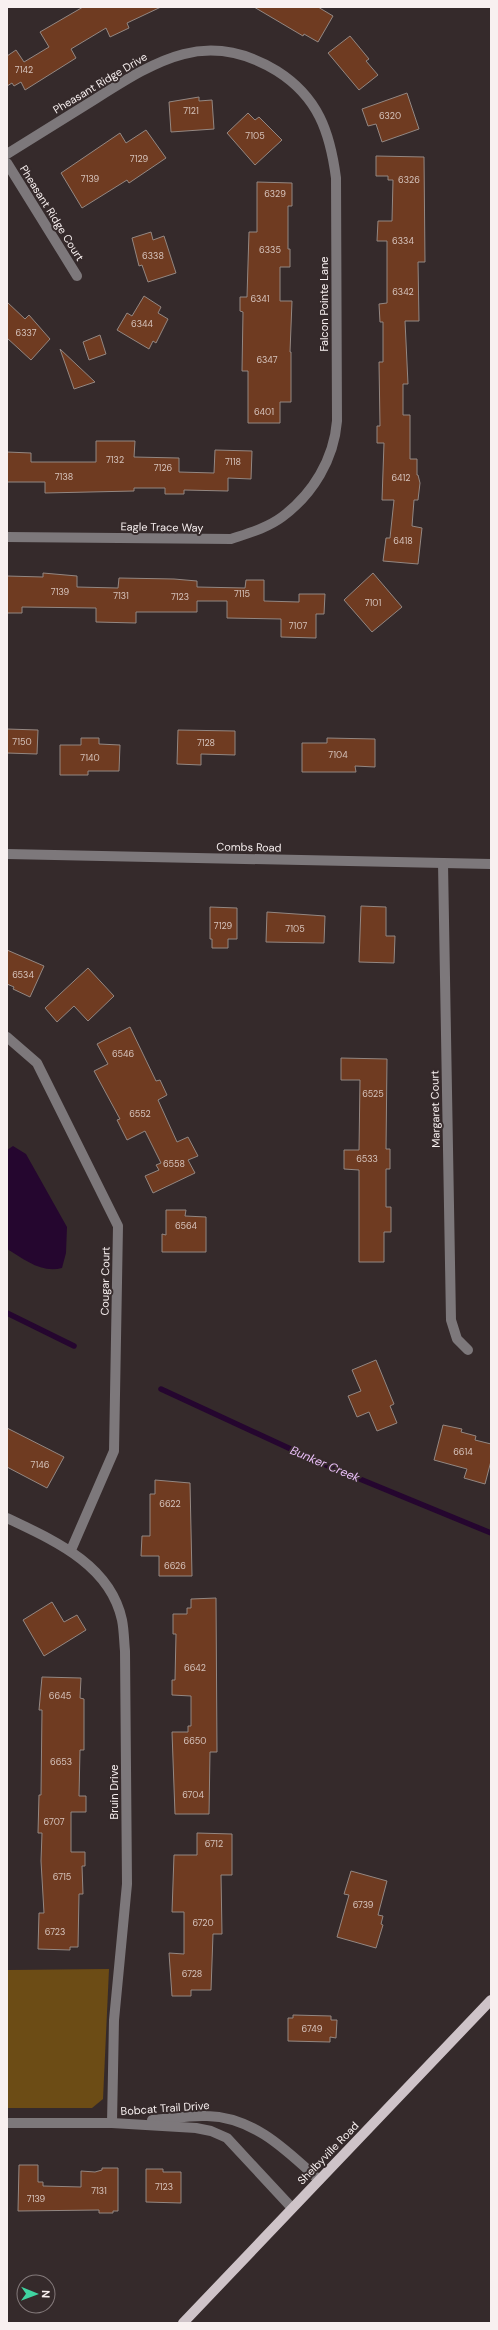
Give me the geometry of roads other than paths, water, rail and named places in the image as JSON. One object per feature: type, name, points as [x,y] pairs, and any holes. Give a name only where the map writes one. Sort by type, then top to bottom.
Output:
[{"type":"main road","name":"Shelbyville Road","points":[[183,2323],[491,2000]]},
{"type":"street","name":"Pheasant Ridge Drive","points":[[7,154],[145,68],[172,57],[189,53],[225,52],[260,62],[297,87],[314,108]]},
{"type":"street","name":"Falcon Pointe Lane","points":[[305,497],[328,459],[336,438],[337,421],[336,178],[329,138],[314,108]]},
{"type":"street","name":"Pheasant Ridge Court","points":[[7,163],[77,276]]},
{"type":"street","name":"Eagle Trace Way","points":[[7,537],[231,539],[277,520],[305,497]]},
{"type":"street","name":"Combs Road","points":[[7,854],[491,864]]},
{"type":"street","name":"Margaret Court","points":[[443,863],[451,1320],[457,1339],[468,1350]]},
{"type":"street","name":"Cougar Court","points":[[7,1037],[37,1063],[118,1226],[114,1451],[71,1550]]},
{"type":"street","name":"Bruin Drive","points":[[7,1518],[71,1550],[89,1565],[112,1594],[121,1619],[125,1651],[127,1884],[114,2020],[112,2123]]},
{"type":"street","name":"Bobcat Trail Drive","points":[[112,2123],[208,2116],[237,2121],[262,2133],[284,2148],[319,2180]]},
{"type":"street","name":"Bobcat Trail Drive","points":[[7,2122],[112,2123],[196,2128],[227,2138],[292,2208]]},
{"type":"waterway","name":"Bunker Creek","points":[[7,1313],[74,1346]]},
{"type":"waterway","name":"Bunker Creek","points":[[161,1389],[321,1463],[491,1533]]}]
